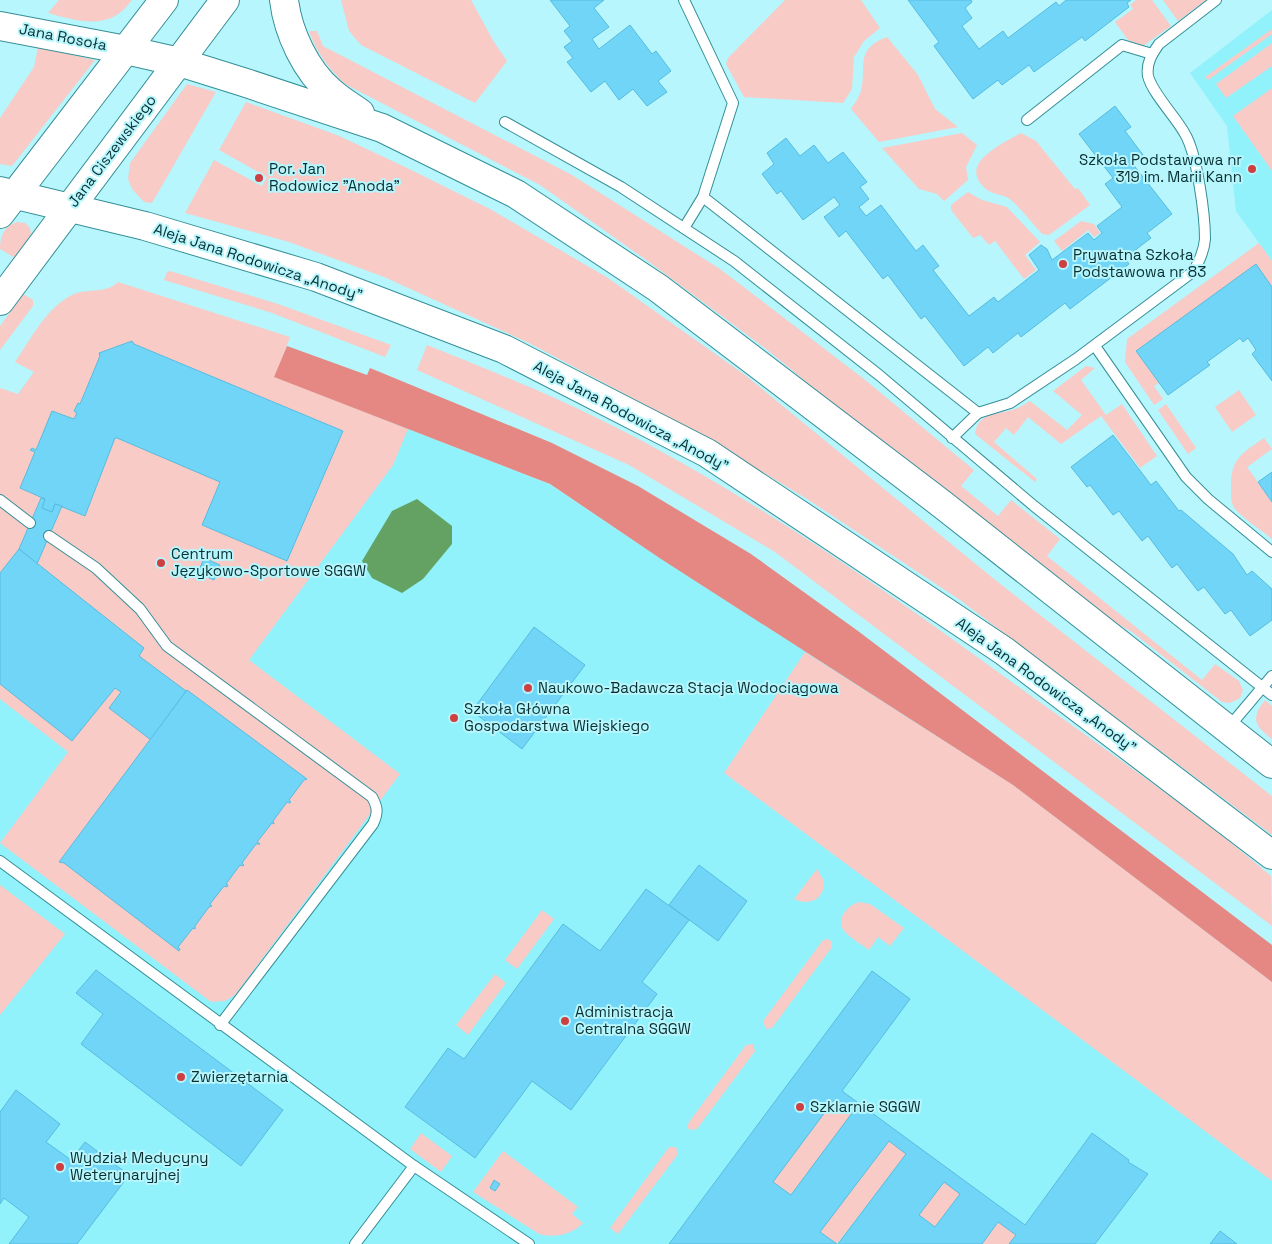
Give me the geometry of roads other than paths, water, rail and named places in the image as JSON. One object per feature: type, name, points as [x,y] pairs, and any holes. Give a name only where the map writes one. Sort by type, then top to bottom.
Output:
[{"type":"main road","points":[[5,200],[164,0]]},
{"type":"main road","name":"Jana Ciszewskiego","points":[[0,301],[225,0]]},
{"type":"main road","points":[[284,0],[290,27],[316,76],[331,92],[382,128]]},
{"type":"main road","name":"Jana Rosoła","points":[[0,26],[126,50]]},
{"type":"main road","points":[[126,50],[179,62],[382,128],[516,194],[658,288],[943,505],[1272,764]]},
{"type":"main road","name":"Aleja Jana Rodowicza „Anody”","points":[[5,200],[69,208],[145,226],[316,277],[504,349],[707,453],[1004,651],[1272,856]]},
{"type":"lane","points":[[684,0],[734,103],[702,197],[684,228]]},
{"type":"lane","points":[[952,438],[978,413],[1010,403],[1095,346],[1194,271],[1202,255],[1205,239],[1194,159],[1186,135],[1148,77],[1148,65],[1152,54],[1159,44],[1216,0]]},
{"type":"lane","points":[[1027,120],[1122,45],[1152,54]]},
{"type":"lane","points":[[505,122],[621,187],[734,261],[879,375],[952,438],[1272,695]]},
{"type":"lane","points":[[702,197],[978,413]]},
{"type":"lane","points":[[1095,346],[1186,477],[1208,499],[1272,552]]},
{"type":"lane","points":[[0,500],[30,523]]},
{"type":"lane","points":[[49,536],[96,568],[140,609],[167,646],[372,797],[377,804],[378,813],[374,824],[220,1025]]},
{"type":"lane","points":[[1227,729],[1272,676]]},
{"type":"lane","points":[[0,861],[220,1025],[414,1166],[529,1244]]},
{"type":"lane","points":[[355,1244],[414,1166]]},
{"type":"place","name":"Szkoła Podstawowa nr 319 im. Marii Kann","points":[[1252,169]]},
{"type":"place","name":"Por. Jan Rodowicz \"Anoda\"","points":[[259,178]]},
{"type":"place","name":"Prywatna Szkoła Podstawowa nr 83","points":[[1063,264]]},
{"type":"place","name":"Centrum Językowo-Sportowe SGGW","points":[[161,563]]},
{"type":"place","name":"Naukowo-Badawcza Stacja Wodociągowa","points":[[528,688]]},
{"type":"place","name":"Szkoła Główna Gospodarstwa Wiejskiego","points":[[454,718]]},
{"type":"place","name":"Administracja Centralna SGGW","points":[[565,1021]]},
{"type":"place","name":"Zwierzętarnia","points":[[181,1077]]},
{"type":"place","name":"Szklarnie SGGW","points":[[800,1107]]},
{"type":"place","name":"Wydział Medycyny Weterynaryjnej","points":[[60,1167]]}]
